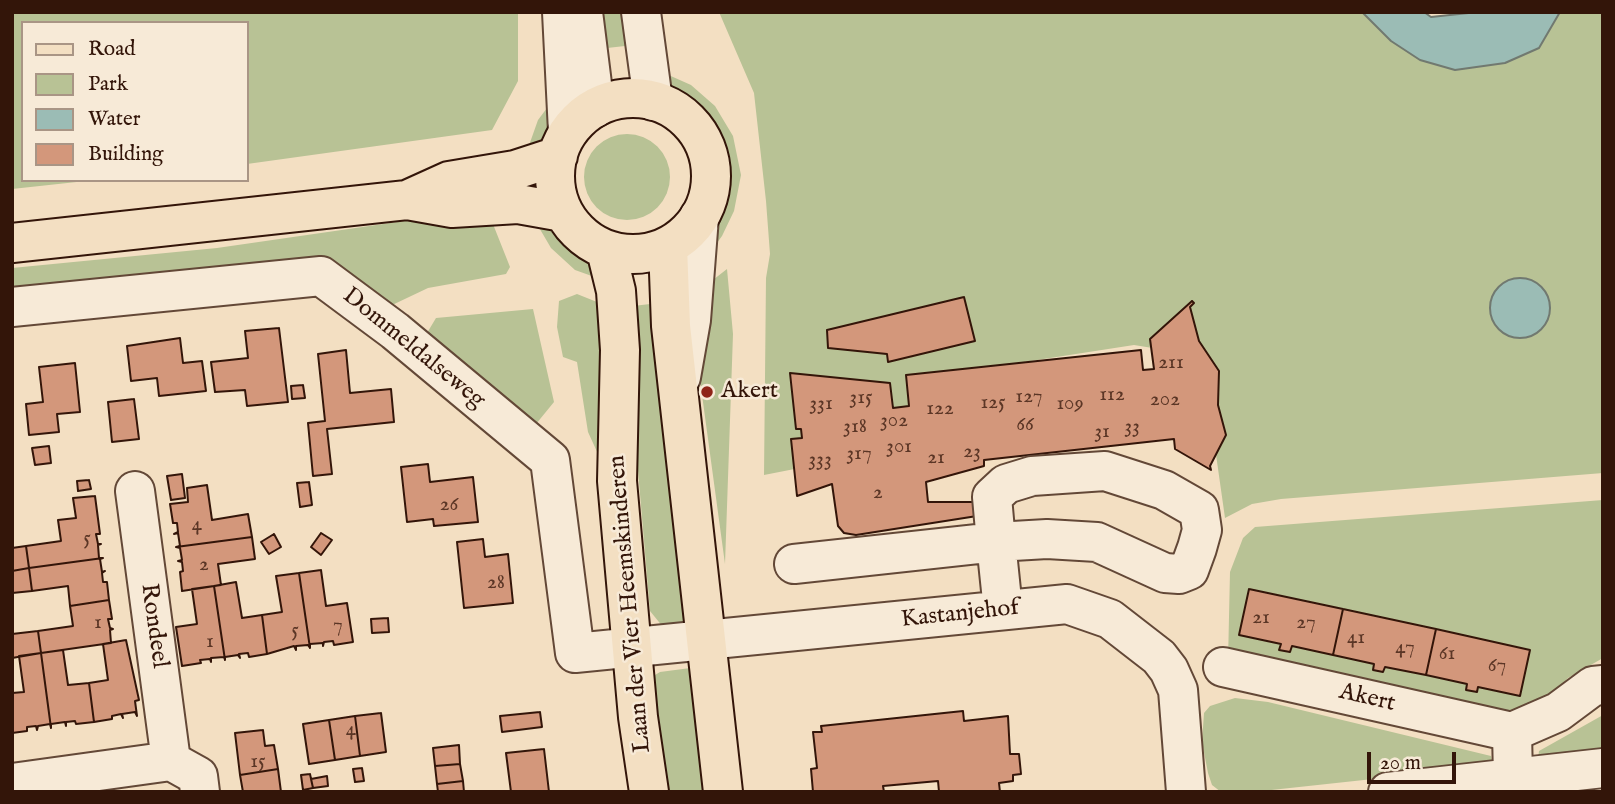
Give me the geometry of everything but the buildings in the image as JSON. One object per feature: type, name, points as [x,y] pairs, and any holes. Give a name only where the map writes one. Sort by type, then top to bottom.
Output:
[{"type":"main road","points":[[407,200],[449,181],[515,170],[619,100],[653,101],[682,116],[703,144],[710,173],[708,195],[699,217],[685,234],[668,246],[638,254],[606,250],[583,236],[563,212],[555,183],[574,132]]},
{"type":"main road","points":[[12,243],[407,200],[452,208],[518,204],[563,212]]},
{"type":"main road","points":[[668,246],[671,326],[723,792]]},
{"type":"main road","name":"Laan der Vier Heemskinderen","points":[[606,250],[615,291],[620,350],[617,481],[631,648],[649,792]]},
{"type":"street","points":[[562,12],[574,132]]},
{"type":"street","points":[[574,132],[583,12]]},
{"type":"street","points":[[641,12],[653,101]]},
{"type":"street","points":[[679,390],[691,320],[699,217]]},
{"type":"street","name":"Dommeldalseweg","points":[[12,307],[321,276],[395,331],[550,460],[575,653],[631,648]]},
{"type":"street","points":[[794,564],[996,542],[1046,539],[1097,542],[1165,573],[1179,575],[1189,570],[1202,530],[1199,510],[1164,490],[1105,471],[1032,476],[1006,484],[996,490],[992,497],[996,542],[1003,610]]},
{"type":"street","name":"Rondeel","points":[[135,491],[171,761]]},
{"type":"street","name":"Kastanjehof","points":[[631,648],[1068,604],[1110,619],[1158,657],[1178,690],[1186,792]]},
{"type":"street","name":"Akert","points":[[1223,667],[1512,732]]},
{"type":"street","points":[[1513,778],[1512,732],[1558,712],[1593,686],[1603,685]]},
{"type":"street","points":[[12,783],[171,761],[198,776],[200,792]]},
{"type":"street","points":[[1407,790],[1603,768]]},
{"type":"green space","points":[[12,12],[518,12],[518,81],[492,130],[248,164],[248,21],[21,21],[21,182],[77,182],[12,189]]},
{"type":"green space","points":[[601,12],[632,12],[634,45],[607,48]]},
{"type":"green space","points":[[719,12],[1362,12],[1391,41],[1539,48],[1560,12],[1603,12],[1603,473],[1281,499],[1252,504],[1225,518],[1202,356],[1134,345],[908,380],[913,409],[820,464],[764,475],[766,278],[770,254],[766,201],[754,93]]},
{"type":"green space","points":[[655,69],[691,85],[715,106],[733,136],[741,175],[734,211],[722,236],[709,254],[704,232],[720,178],[717,149],[698,114],[664,85]]},
{"type":"green space","points":[[559,92],[555,126],[545,140],[527,151],[538,120]]},
{"type":"green space","points":[[627,134],[651,141],[663,153],[670,177],[663,201],[651,213],[627,220],[603,213],[591,201],[584,177],[591,153],[603,141]]},
{"type":"green space","points":[[487,209],[510,267],[506,274],[428,288],[388,307],[317,262],[12,292],[12,268],[217,248]]},
{"type":"green space","points":[[534,219],[551,222],[591,256],[603,280],[575,270],[551,248]]},
{"type":"green space","points":[[727,269],[733,334],[725,564],[697,358],[700,290]]},
{"type":"green space","points":[[577,294],[607,306],[604,467],[588,432],[577,362],[563,357],[557,327],[559,301]]},
{"type":"green space","points":[[659,303],[694,625],[663,627],[650,611],[624,307]]},
{"type":"green space","points":[[533,309],[554,402],[536,424],[427,333],[436,318]]},
{"type":"green space","points":[[1603,500],[1603,658],[1568,678],[1530,720],[1228,662],[1230,572],[1243,538],[1255,527]]},
{"type":"green space","points":[[698,667],[715,792],[662,792],[650,678],[660,672]]},
{"type":"green space","points":[[1235,698],[1268,702],[1491,756],[1493,766],[1253,792],[1221,792],[1212,785],[1208,773],[1202,742],[1204,713],[1210,706]]},
{"type":"green space","points":[[1603,715],[1603,749],[1538,759],[1539,751]]},
{"type":"water","points":[[1362,12],[1424,12],[1431,17],[1478,12],[1560,12],[1539,48],[1505,63],[1455,70],[1420,60],[1391,41]]},
{"type":"water","points":[[1520,278],[1541,287],[1550,308],[1541,329],[1520,338],[1499,329],[1490,308],[1499,287]]},
{"type":"place","name":"Akert","points":[[707,392]]}]
